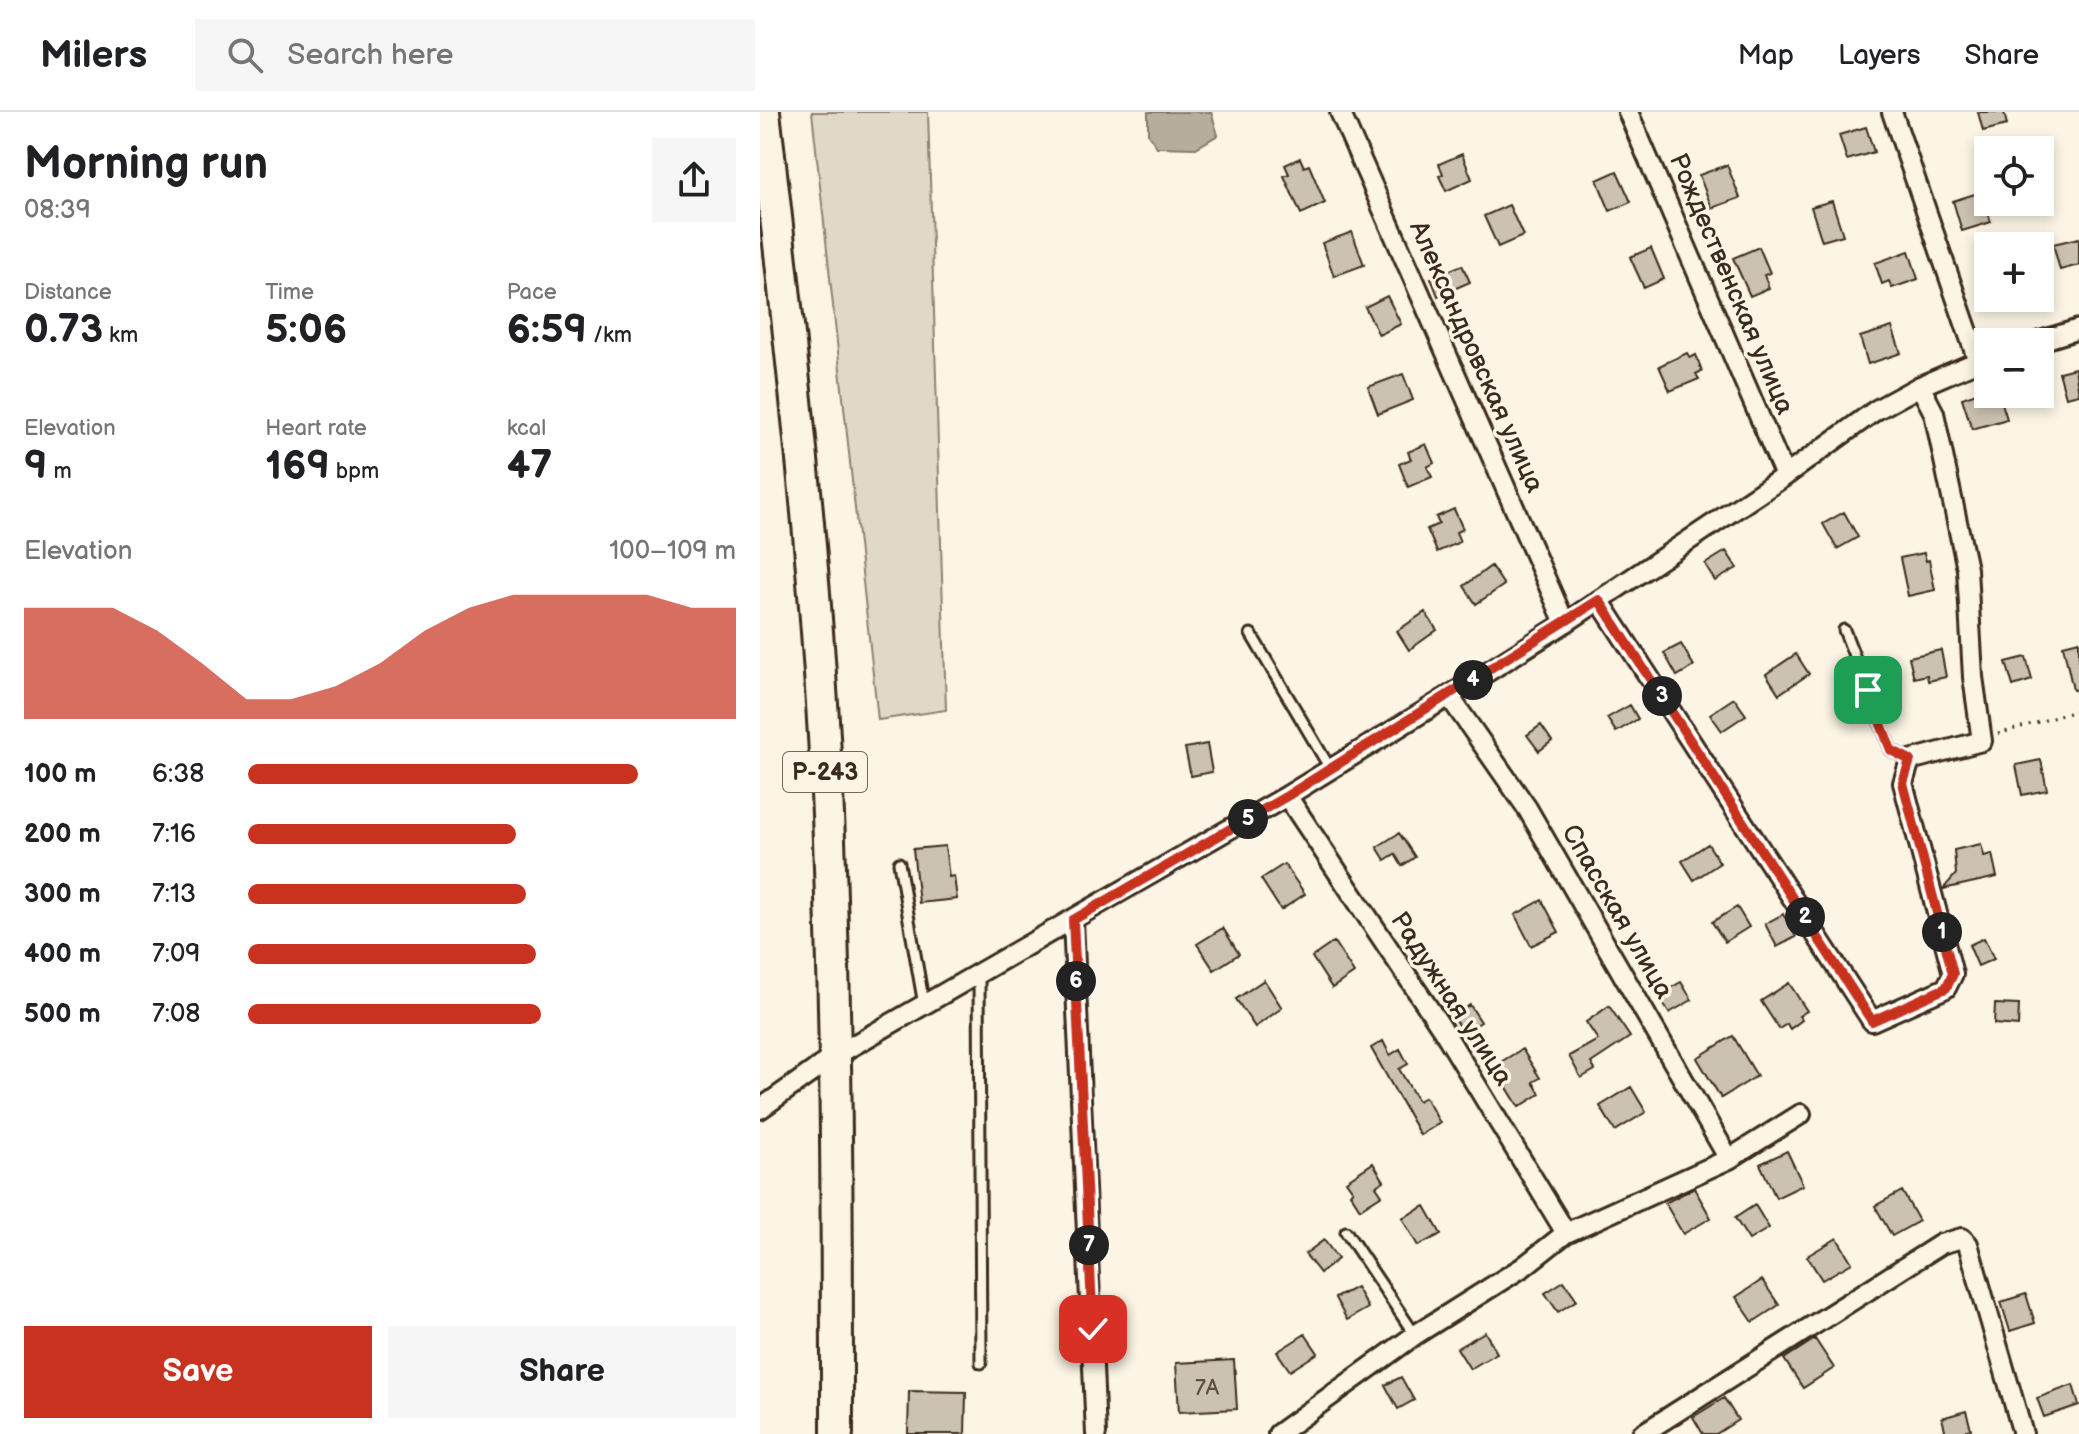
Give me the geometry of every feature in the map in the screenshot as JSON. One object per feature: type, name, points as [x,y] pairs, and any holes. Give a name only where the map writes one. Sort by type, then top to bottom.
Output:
[{"type":"highway","name":"Р-243","points":[[764,112],[808,507],[830,867],[837,1434]]},
{"type":"street","name":"Александровская улица","points":[[1340,112],[1565,623]]},
{"type":"street","name":"Рождественская улица","points":[[1628,112],[1785,476]]},
{"type":"street","points":[[1892,112],[1974,335]]},
{"type":"street","points":[[2054,337],[2079,329]]},
{"type":"street","points":[[760,1109],[833,1057],[1331,770],[1565,623],[1785,476],[1876,410],[1920,386],[1974,363]]},
{"type":"street","points":[[1599,600],[1872,1021],[1946,988],[1953,974],[1903,783],[1910,760],[1982,741],[1973,677],[1967,569],[1934,413],[1920,386]]},
{"type":"street","name":"Спасская улица","points":[[1449,696],[1527,808],[1729,1159]]},
{"type":"street","name":"Радужная улица","points":[[1287,796],[1443,1030],[1566,1233]]},
{"type":"street","points":[[1073,920],[1096,1434]]},
{"type":"street","points":[[1278,1434],[1415,1335],[1523,1267],[1566,1233],[1729,1159],[1801,1114]]},
{"type":"street","points":[[1642,1434],[1941,1244],[1962,1238],[1968,1244],[2023,1434]]},
{"type":"lane","points":[[1844,630],[1891,750],[1910,760]]},
{"type":"lane","points":[[1251,634],[1331,770]]},
{"type":"lane","points":[[899,863],[924,1005]]},
{"type":"lane","points":[[979,973],[981,1363]]},
{"type":"lane","points":[[1346,1232],[1415,1335]]},
{"type":"path","points":[[1982,741],[2016,727],[2079,710]]},
{"type":"shaded area","points":[[812,112],[928,112],[946,710],[878,720]]},
{"type":"shaded area","points":[[1148,112],[1211,112],[1218,135],[1196,148],[1157,147],[1148,134]]},
{"type":"building","points":[[1978,112],[2004,112],[2007,125],[1983,131]]},
{"type":"building","points":[[1866,127],[1874,152],[1847,160],[1839,135]]},
{"type":"building","points":[[1462,154],[1472,179],[1446,191],[1439,176],[1443,174],[1439,164]]},
{"type":"building","points":[[1300,158],[1304,167],[1309,165],[1325,203],[1301,214],[1284,176],[1289,174],[1285,165]]},
{"type":"building","points":[[1727,165],[1740,198],[1712,208],[1699,175]]},
{"type":"building","points":[[1617,171],[1631,202],[1610,211],[1597,180]]},
{"type":"building","points":[[1974,194],[1974,216],[1989,216],[1991,222],[1962,231],[1953,201]]},
{"type":"building","points":[[1832,201],[1843,235],[1822,241],[1811,207]]},
{"type":"building","points":[[1509,205],[1523,236],[1498,247],[1484,216]]},
{"type":"building","points":[[1352,232],[1364,265],[1334,276],[1322,243]]},
{"type":"building","points":[[2079,238],[2079,265],[2060,270],[2054,244]]},
{"type":"building","points":[[1759,247],[1770,273],[1764,275],[1769,288],[1750,296],[1733,258]]},
{"type":"building","points":[[1651,248],[1664,279],[1644,288],[1630,257]]},
{"type":"building","points":[[1909,251],[1918,279],[1892,288],[1889,281],[1882,284],[1875,263]]},
{"type":"building","points":[[1462,265],[1470,282],[1438,296],[1431,278]]},
{"type":"building","points":[[1387,296],[1401,324],[1379,335],[1365,307]]},
{"type":"building","points":[[1892,327],[1901,353],[1868,364],[1860,337]]},
{"type":"building","points":[[1687,353],[1690,358],[1696,355],[1702,371],[1696,374],[1699,379],[1670,391],[1659,366]]},
{"type":"building","points":[[2075,368],[2079,394],[2066,397],[2059,372]]},
{"type":"building","points":[[1403,374],[1413,400],[1378,414],[1368,387]]},
{"type":"building","points":[[1974,394],[1974,408],[2004,408],[2007,419],[1972,429],[1962,398]]},
{"type":"building","points":[[1426,444],[1434,463],[1427,467],[1432,477],[1408,487],[1399,464],[1411,459],[1408,452]]},
{"type":"building","points":[[1454,509],[1463,529],[1456,532],[1460,542],[1437,552],[1427,529],[1439,524],[1436,517]]},
{"type":"building","points":[[1844,512],[1858,537],[1837,549],[1823,524]]},
{"type":"building","points":[[1726,551],[1737,568],[1715,581],[1705,564]]},
{"type":"building","points":[[1924,553],[1926,561],[1929,560],[1935,590],[1908,596],[1900,558]]},
{"type":"building","points":[[1491,566],[1504,585],[1476,604],[1464,586]]},
{"type":"building","points":[[1425,612],[1437,630],[1409,650],[1397,631]]},
{"type":"building","points":[[2079,641],[2079,690],[2073,690],[2063,645]]},
{"type":"building","points":[[1681,644],[1694,666],[1677,676],[1664,653]]},
{"type":"building","points":[[1941,650],[1946,677],[1928,681],[1927,675],[1914,678],[1909,657]]},
{"type":"building","points":[[1796,654],[1809,674],[1779,694],[1766,674]]},
{"type":"building","points":[[2026,657],[2032,680],[2013,686],[2006,662]]},
{"type":"building","points":[[1734,698],[1746,715],[1722,731],[1710,714]]},
{"type":"building","points":[[1630,705],[1638,719],[1616,732],[1607,718]]},
{"type":"building","points":[[1541,725],[1552,741],[1539,751],[1527,735]]},
{"type":"building","points":[[1207,744],[1212,772],[1191,776],[1185,748]]},
{"type":"building","points":[[2041,760],[2047,790],[2022,795],[2016,765]]},
{"type":"building","points":[[1399,833],[1415,857],[1402,866],[1395,854],[1385,860],[1377,847]]},
{"type":"building","points":[[1708,844],[1720,863],[1694,880],[1682,861]]},
{"type":"building","points":[[1981,844],[1984,856],[1992,854],[1997,877],[1943,889],[1956,874],[1954,850]]},
{"type":"building","points":[[945,846],[949,877],[954,876],[957,899],[919,903],[913,849]]},
{"type":"building","points":[[1284,864],[1305,894],[1281,910],[1261,879]]},
{"type":"building","points":[[1542,900],[1559,932],[1531,946],[1515,915]]},
{"type":"building","points":[[1737,907],[1749,927],[1725,942],[1712,922]]},
{"type":"building","points":[[1783,914],[1796,937],[1777,947],[1765,924]]},
{"type":"building","points":[[1223,928],[1239,954],[1214,970],[1197,944]]},
{"type":"building","points":[[1984,938],[1994,959],[1978,966],[1969,945]]},
{"type":"building","points":[[1334,942],[1354,973],[1332,988],[1312,957]]},
{"type":"building","points":[[1264,980],[1282,1008],[1255,1027],[1236,999]]},
{"type":"building","points":[[1681,982],[1692,1000],[1669,1013],[1658,995]]},
{"type":"building","points":[[1789,983],[1807,1011],[1799,1016],[1802,1020],[1790,1029],[1787,1024],[1779,1029],[1761,1001]]},
{"type":"building","points":[[1995,1004],[2019,1005],[2018,1026],[1994,1024]]},
{"type":"building","points":[[1470,1005],[1481,1022],[1463,1033],[1453,1017]]},
{"type":"building","points":[[1609,1006],[1630,1037],[1591,1063],[1595,1070],[1581,1078],[1569,1056],[1598,1040],[1586,1022]]},
{"type":"building","points":[[1733,1036],[1757,1076],[1721,1098],[1697,1058]]},
{"type":"building","points":[[1383,1041],[1390,1055],[1400,1049],[1408,1064],[1399,1069],[1418,1101],[1425,1097],[1440,1123],[1420,1135],[1371,1048]]},
{"type":"building","points":[[1522,1049],[1540,1078],[1533,1082],[1540,1094],[1519,1107],[1506,1086],[1511,1083],[1499,1063]]},
{"type":"building","points":[[1631,1087],[1646,1112],[1615,1131],[1600,1106]]},
{"type":"building","points":[[1787,1151],[1803,1185],[1776,1198],[1760,1164]]},
{"type":"building","points":[[1373,1163],[1384,1181],[1376,1186],[1382,1195],[1360,1209],[1346,1181]]},
{"type":"building","points":[[1694,1188],[1711,1218],[1683,1234],[1665,1203]]},
{"type":"building","points":[[1902,1191],[1919,1221],[1892,1236],[1875,1206]]},
{"type":"building","points":[[1755,1205],[1769,1228],[1749,1240],[1735,1218]]},
{"type":"building","points":[[1425,1206],[1441,1234],[1418,1246],[1402,1218]]},
{"type":"building","points":[[1837,1238],[1852,1263],[1822,1280],[1807,1256]]},
{"type":"building","points":[[1324,1240],[1338,1259],[1320,1273],[1305,1254]]},
{"type":"building","points":[[1762,1280],[1779,1305],[1753,1322],[1736,1297]]},
{"type":"building","points":[[1564,1281],[1577,1300],[1558,1312],[1545,1293]]},
{"type":"building","points":[[1356,1287],[1368,1308],[1347,1320],[1335,1298]]},
{"type":"building","points":[[2026,1294],[2035,1323],[2010,1331],[2001,1302]]},
{"type":"building","points":[[1485,1332],[1497,1353],[1470,1369],[1457,1348]]},
{"type":"building","points":[[1305,1334],[1318,1353],[1290,1371],[1277,1352]]},
{"type":"building","points":[[1815,1339],[1834,1368],[1803,1388],[1784,1359]]},
{"type":"building","points":[[1234,1360],[1237,1409],[1179,1412],[1176,1363]]},
{"type":"building","points":[[1401,1377],[1414,1400],[1398,1409],[1385,1385]]},
{"type":"building","points":[[2073,1385],[2079,1405],[2044,1417],[2037,1398]]},
{"type":"building","points":[[909,1391],[966,1392],[965,1434],[908,1434]]},
{"type":"building","points":[[1724,1398],[1738,1420],[1716,1434],[1703,1434],[1693,1417]]},
{"type":"building","points":[[1966,1411],[1971,1429],[1967,1430],[1968,1434],[1946,1434],[1942,1418]]},
{"type":"route","points":[[1093,1329],[1073,920],[1287,796],[1599,600],[1872,1021],[1946,988],[1953,974],[1903,783],[1910,760],[1891,750],[1868,690]]}]
